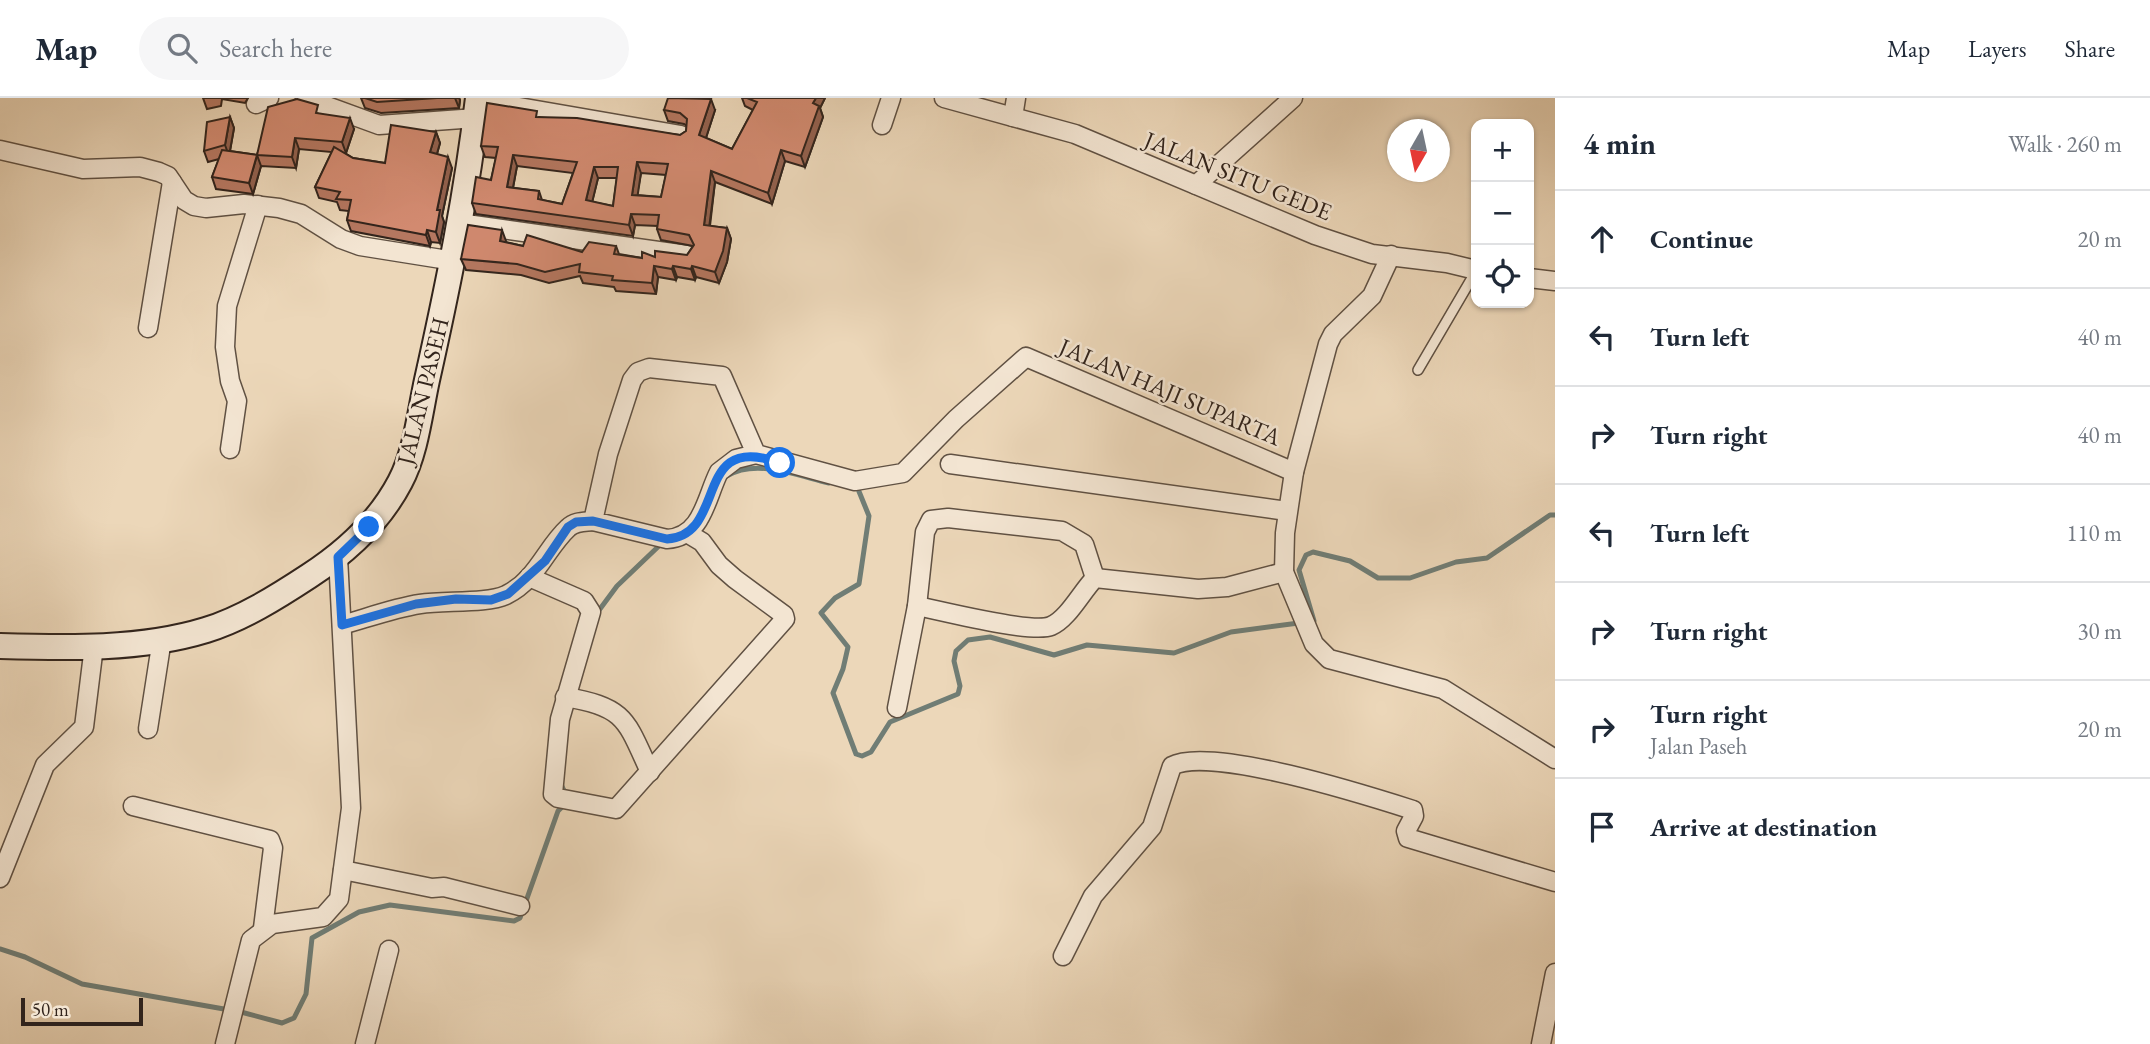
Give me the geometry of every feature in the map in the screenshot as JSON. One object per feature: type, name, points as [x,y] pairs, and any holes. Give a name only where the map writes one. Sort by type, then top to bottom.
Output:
[{"type":"street","points":[[306,98],[379,125],[477,105],[681,135]]},
{"type":"street","points":[[882,125],[891,98]]},
{"type":"street","name":"JALAN SITU GEDE","points":[[944,98],[1075,134],[1315,235],[1372,254],[1471,270]]},
{"type":"street","points":[[1013,117],[1016,98]]},
{"type":"street","points":[[1196,185],[1293,98]]},
{"type":"street","name":"JALAN PASEH","points":[[0,646],[94,646],[162,639],[205,631],[283,594],[338,557],[369,527],[401,481],[413,440],[454,261],[458,223],[473,153],[477,105]]},
{"type":"street","points":[[0,150],[93,170],[140,167],[159,172],[172,182],[184,200],[194,206],[258,205],[302,214],[341,239],[360,246],[454,261]]},
{"type":"street","points":[[148,328],[172,182]]},
{"type":"street","points":[[230,449],[237,401],[225,347],[227,306],[258,205]]},
{"type":"street","points":[[458,223],[687,256]]},
{"type":"street","points":[[1391,256],[1372,296],[1333,334],[1328,344],[1294,472],[1287,511],[1284,572],[1314,644],[1329,659],[1443,688],[1555,759]]},
{"type":"street","points":[[1534,279],[1555,281]]},
{"type":"street","name":"JALAN HAJI SUPARTA","points":[[756,454],[855,481],[903,473],[911,469],[956,419],[1026,357],[1294,472]]},
{"type":"street","points":[[593,521],[608,454],[632,380],[638,372],[649,368],[722,376],[756,454],[736,459],[719,472],[706,508],[692,535]]},
{"type":"street","points":[[950,464],[1287,511]]},
{"type":"street","points":[[897,708],[916,606],[925,532],[931,520],[948,518],[1062,531],[1084,544],[1094,578]]},
{"type":"street","points":[[342,625],[416,604],[456,599],[491,600],[508,594],[545,561],[568,527],[576,522],[593,521],[667,539],[692,535]]},
{"type":"street","points":[[528,577],[584,601],[590,608],[591,617],[555,748],[553,792],[564,800],[616,809],[785,619],[719,565],[692,535]]},
{"type":"street","points":[[225,1044],[251,940],[272,924],[323,917],[339,899],[351,808],[338,557]]},
{"type":"street","points":[[1094,578],[1198,589],[1227,587],[1284,572]]},
{"type":"street","points":[[916,606],[1029,628],[1050,627],[1062,618],[1094,578]]},
{"type":"street","points":[[148,729],[162,639]]},
{"type":"street","points":[[0,878],[45,765],[84,727],[94,646]]},
{"type":"street","points":[[570,698],[615,710],[630,729],[650,772]]},
{"type":"street","points":[[1063,956],[1093,896],[1152,827],[1172,766],[1181,761],[1220,762],[1292,775],[1413,810],[1414,816],[1406,831],[1408,838],[1555,882]]},
{"type":"street","points":[[133,806],[270,840],[273,848],[263,929]]},
{"type":"street","points":[[343,870],[432,888],[444,887],[520,906]]},
{"type":"street","points":[[365,1044],[389,950]]},
{"type":"street","points":[[1541,1044],[1555,973]]},
{"type":"lane","points":[[1418,370],[1471,280]]},
{"type":"building","points":[[365,98],[437,98],[377,102]]},
{"type":"building","points":[[668,98],[711,99],[699,135],[732,149],[757,102],[747,98],[816,98],[813,103],[819,106],[801,156],[781,150],[768,193],[711,171],[704,225],[727,228],[723,251],[715,272],[692,266],[691,269],[673,266],[672,269],[654,266],[652,283],[612,280],[613,276],[579,272],[580,264],[545,272],[517,264],[461,259],[468,225],[502,230],[500,241],[523,246],[527,235],[582,252],[589,242],[616,246],[614,254],[642,258],[642,252],[655,257],[655,251],[687,255],[694,245],[689,235],[657,229],[659,215],[631,214],[629,225],[472,203],[476,177],[491,180],[498,147],[481,146],[487,103],[537,111],[536,117],[577,118],[680,135],[686,131],[687,119],[680,113],[664,110]],"holes":[[[513,155],[577,162],[562,204],[538,199],[539,191],[507,187]],[[637,162],[668,164],[661,197],[632,195]],[[594,167],[618,167],[613,206],[586,200]]]},
{"type":"building","points":[[297,99],[318,105],[316,113],[350,118],[342,142],[295,138],[292,157],[257,155],[268,107]]},
{"type":"building","points":[[230,117],[225,145],[204,151],[207,122]]},
{"type":"building","points":[[391,125],[436,132],[430,152],[448,157],[437,210],[440,210],[436,232],[427,230],[426,235],[347,220],[351,200],[336,199],[340,192],[315,187],[334,147],[353,158],[385,163]]},
{"type":"building","points":[[222,150],[257,155],[249,183],[212,177]]},
{"type":"waterway","points":[[727,476],[738,471],[764,468],[829,483]]},
{"type":"waterway","points":[[853,488],[858,489],[869,516],[859,584],[835,598],[821,613],[848,647],[833,693],[856,754],[862,756],[871,752],[890,722],[958,694],[960,686],[954,661],[956,651],[968,640],[990,637],[1054,655],[1087,645],[1174,653],[1231,632],[1314,621],[1299,570],[1306,555],[1313,552],[1350,561],[1378,578],[1410,578],[1456,562],[1487,558],[1550,515],[1555,515]]},
{"type":"waterway","points":[[597,613],[617,586],[661,544]]},
{"type":"waterway","points":[[0,949],[25,957],[82,984],[241,1012],[282,1023],[294,1018],[306,994],[312,938],[359,912],[390,905],[514,921],[520,918],[558,811],[562,807],[565,793],[560,782]]},
{"type":"route","points":[[369,527],[338,557],[342,625],[416,604],[456,599],[491,600],[508,594],[545,561],[568,527],[576,522],[593,521],[667,539],[677,538],[687,533],[697,522],[706,508],[712,485],[719,472],[729,463],[746,455],[756,454],[780,463]]}]
